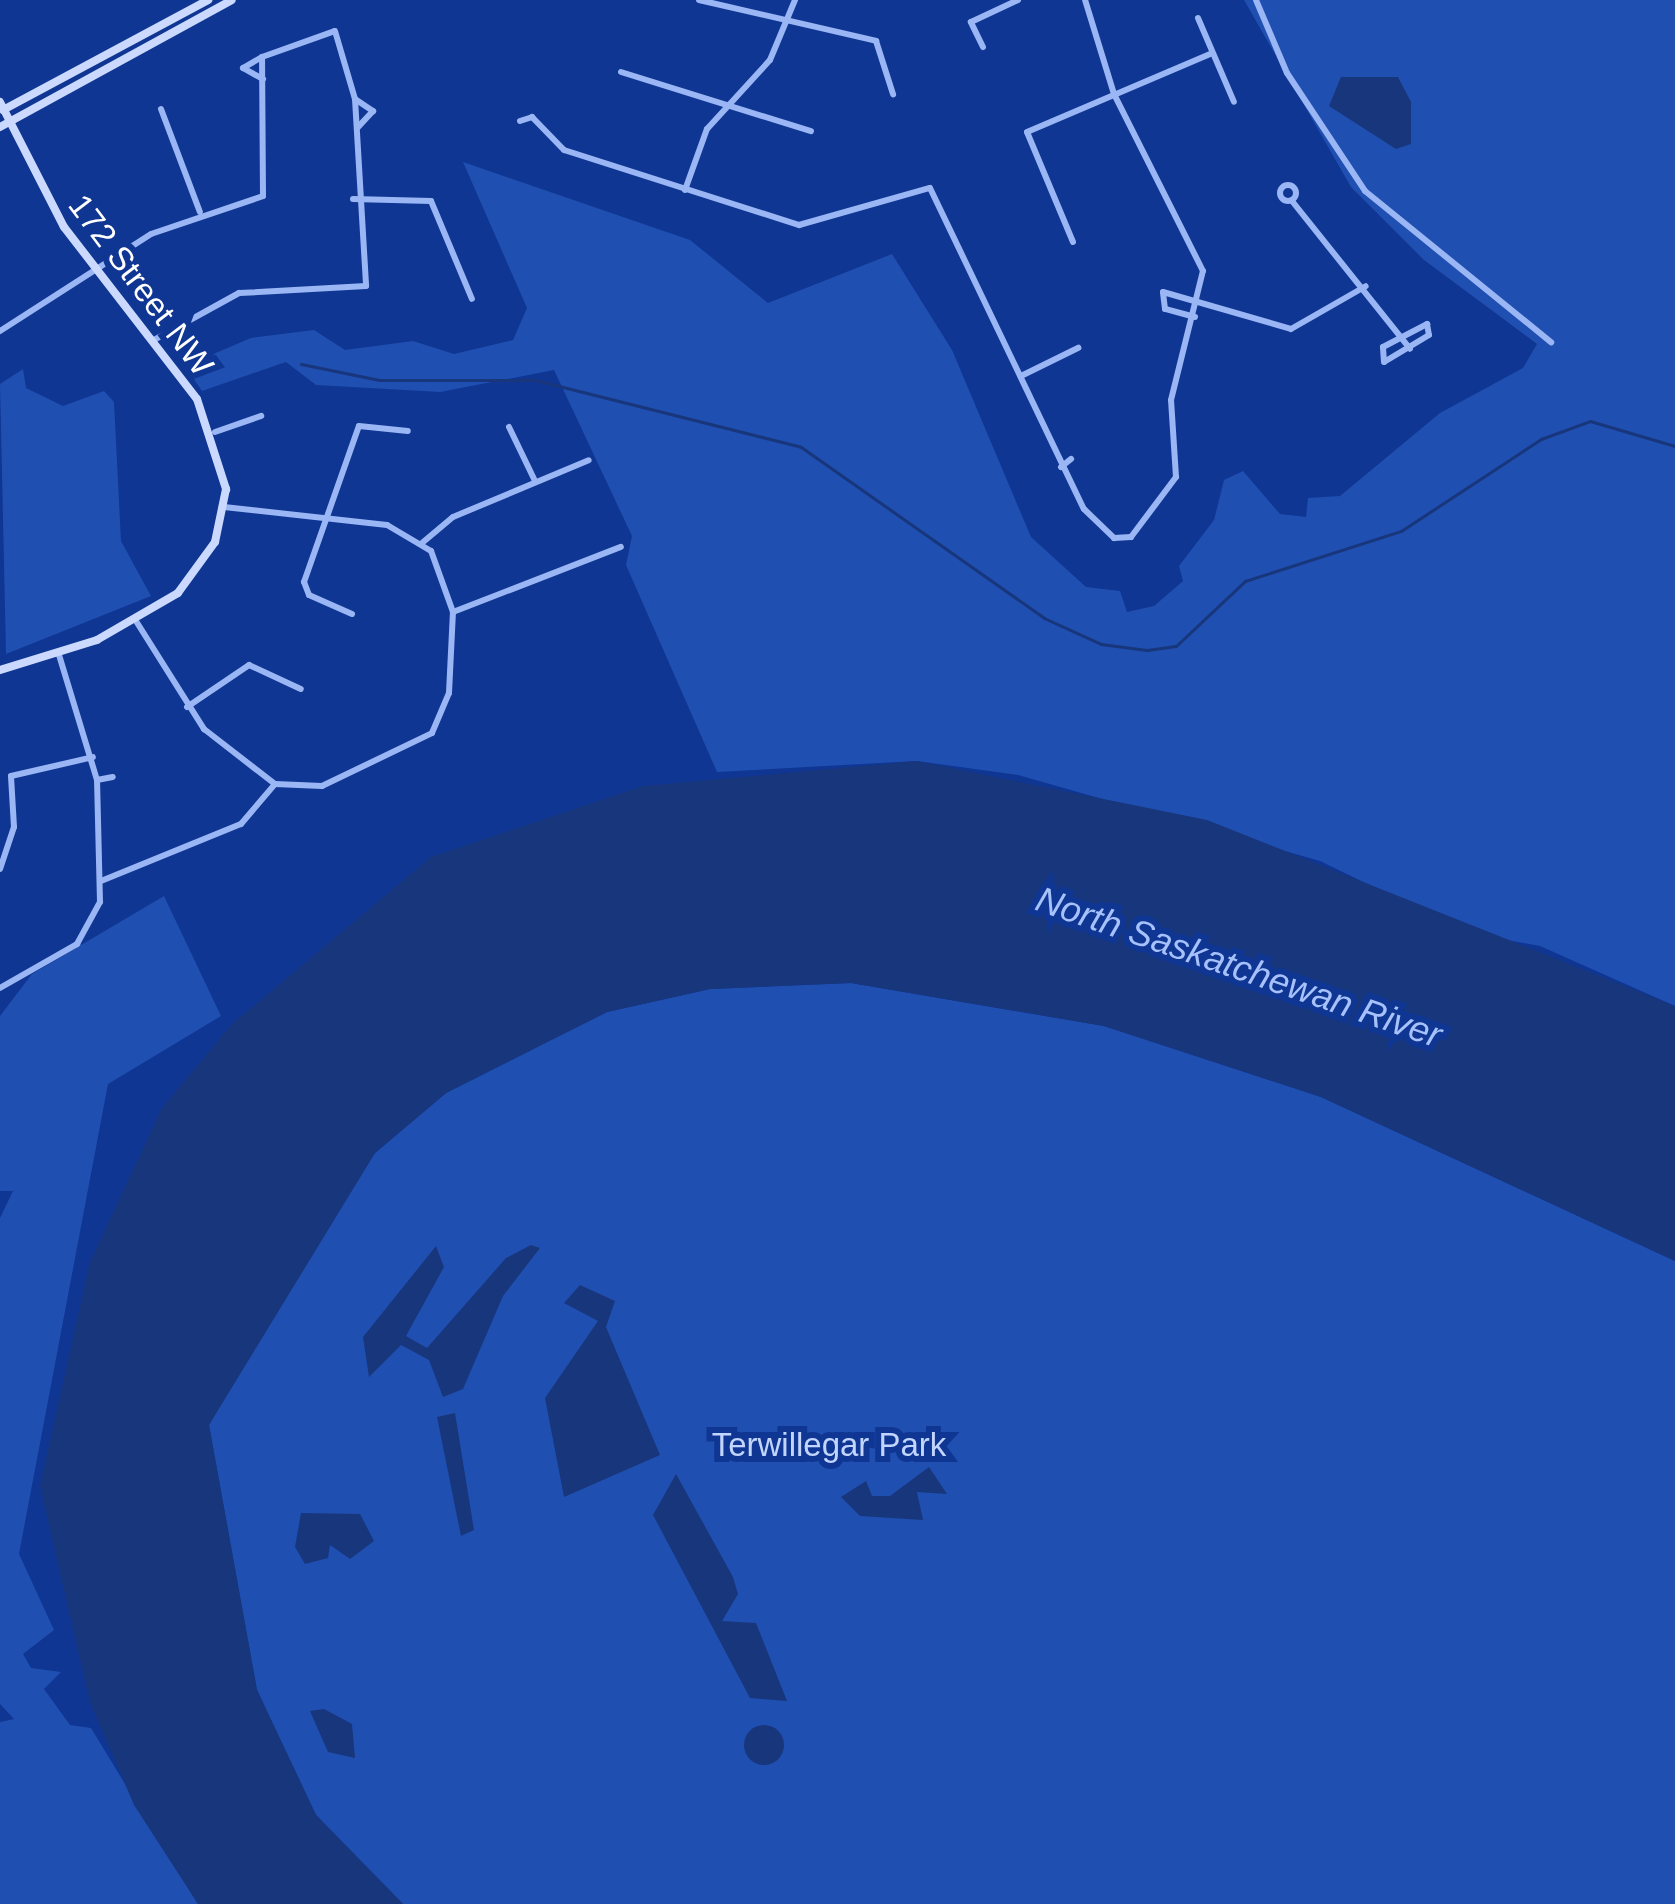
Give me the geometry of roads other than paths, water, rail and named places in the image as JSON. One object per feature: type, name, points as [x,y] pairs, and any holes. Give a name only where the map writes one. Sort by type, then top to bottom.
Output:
[{"type":"street","points":[[1,108],[208,0]]},
{"type":"street","points":[[4,124],[232,0]]},
{"type":"street","points":[[699,0],[788,25],[876,41],[893,94]]},
{"type":"street","points":[[686,190],[722,107],[788,25],[795,0]]},
{"type":"street","points":[[983,47],[971,22],[1018,0]]},
{"type":"street","points":[[520,121],[532,117],[565,150],[799,225],[930,188],[1060,467],[1114,538],[1160,509],[1176,477],[1171,400],[1197,307],[1194,235],[1114,94],[1085,0]]},
{"type":"street","points":[[1256,0],[1313,119],[1365,191],[1551,342]]},
{"type":"street","points":[[1198,18],[1234,102]]},
{"type":"street","points":[[154,340],[239,292],[362,288],[352,200],[356,99],[333,30],[243,68],[263,79]]},
{"type":"street","points":[[1073,242],[1025,139],[1114,94],[1212,53]]},
{"type":"street","points":[[0,331],[200,212],[265,193],[262,57]]},
{"type":"street","points":[[621,72],[811,131]]},
{"type":"street","points":[[356,99],[373,111],[357,128]]},
{"type":"street","name":"172 Street NW","points":[[1,108],[4,124],[96,271],[154,340],[215,432],[224,507]]},
{"type":"street","points":[[161,109],[200,212]]},
{"type":"street","points":[[352,200],[430,201],[472,299]]},
{"type":"street","points":[[1292,201],[1366,286],[1410,349]]},
{"type":"street","points":[[1195,317],[1165,309],[1163,292],[1197,307],[1291,328],[1366,286]]},
{"type":"street","points":[[1430,328],[1410,349],[1380,357],[1401,335],[1430,328]]},
{"type":"street","points":[[1021,376],[1078,348]]},
{"type":"street","points":[[215,432],[262,416]]},
{"type":"street","points":[[352,614],[303,586],[359,426],[408,431]]},
{"type":"street","points":[[508,427],[535,481]]},
{"type":"street","points":[[1060,467],[1071,459]]},
{"type":"street","points":[[422,543],[535,481],[589,460]]},
{"type":"street","points":[[0,670],[58,655],[136,621],[185,586],[224,507],[387,525],[422,543],[445,573],[453,612],[448,698],[427,738],[314,788],[274,784],[187,706],[136,621]]},
{"type":"street","points":[[453,612],[621,548]]},
{"type":"street","points":[[0,988],[84,938],[101,881],[94,757],[58,655]]},
{"type":"street","points":[[187,706],[248,664],[302,689]]},
{"type":"street","points":[[0,869],[14,827],[11,776],[94,757]]},
{"type":"street","points":[[98,779],[113,777]]},
{"type":"street","points":[[101,881],[241,824],[274,784]]},
{"type":"water","points":[[1341,77],[1398,77],[1411,102],[1411,144],[1396,149],[1329,106]]},
{"type":"water","name":"North Saskatchewan River","points":[[917,761],[1207,820],[1675,1006],[1675,1261],[1321,1097],[1104,1026],[851,983],[710,989],[607,1012],[446,1093],[375,1153],[209,1425],[257,1690],[316,1815],[403,1904],[198,1904],[134,1805],[90,1702],[40,1486],[90,1262],[162,1108],[231,1025],[431,857],[643,786]]},
{"type":"water","points":[[531,1245],[540,1248],[503,1296],[463,1389],[443,1397],[429,1360],[401,1345],[369,1377],[363,1337],[436,1246],[444,1267],[406,1336],[427,1348],[506,1258]]},
{"type":"water","points":[[580,1285],[615,1301],[606,1327],[660,1455],[564,1497],[545,1398],[598,1321],[564,1303]]},
{"type":"water","points":[[455,1413],[474,1530],[461,1536],[437,1417]]},
{"type":"water","points":[[929,1467],[947,1494],[917,1492],[923,1520],[860,1516],[841,1497],[866,1481],[872,1496],[890,1496]]},
{"type":"water","points":[[676,1474],[733,1577],[738,1594],[722,1621],[756,1623],[787,1701],[750,1698],[653,1515]]},
{"type":"water","points":[[301,1513],[360,1514],[374,1541],[350,1559],[330,1545],[328,1558],[305,1564],[295,1547]]},
{"type":"water","points":[[324,1709],[352,1724],[355,1758],[328,1752],[310,1711]]},
{"type":"water","points":[[764,1725],[778,1731],[784,1745],[778,1759],[764,1765],[750,1759],[744,1745],[750,1731]]},
{"type":"waterway","points":[[301,364],[379,380],[535,380],[801,447],[1044,618],[1101,644],[1147,650],[1176,646],[1245,581],[1401,531],[1541,439],[1590,421],[1675,446]]},
{"type":"park label","name":"Terwillegar Park","points":[[829,1445]]}]
